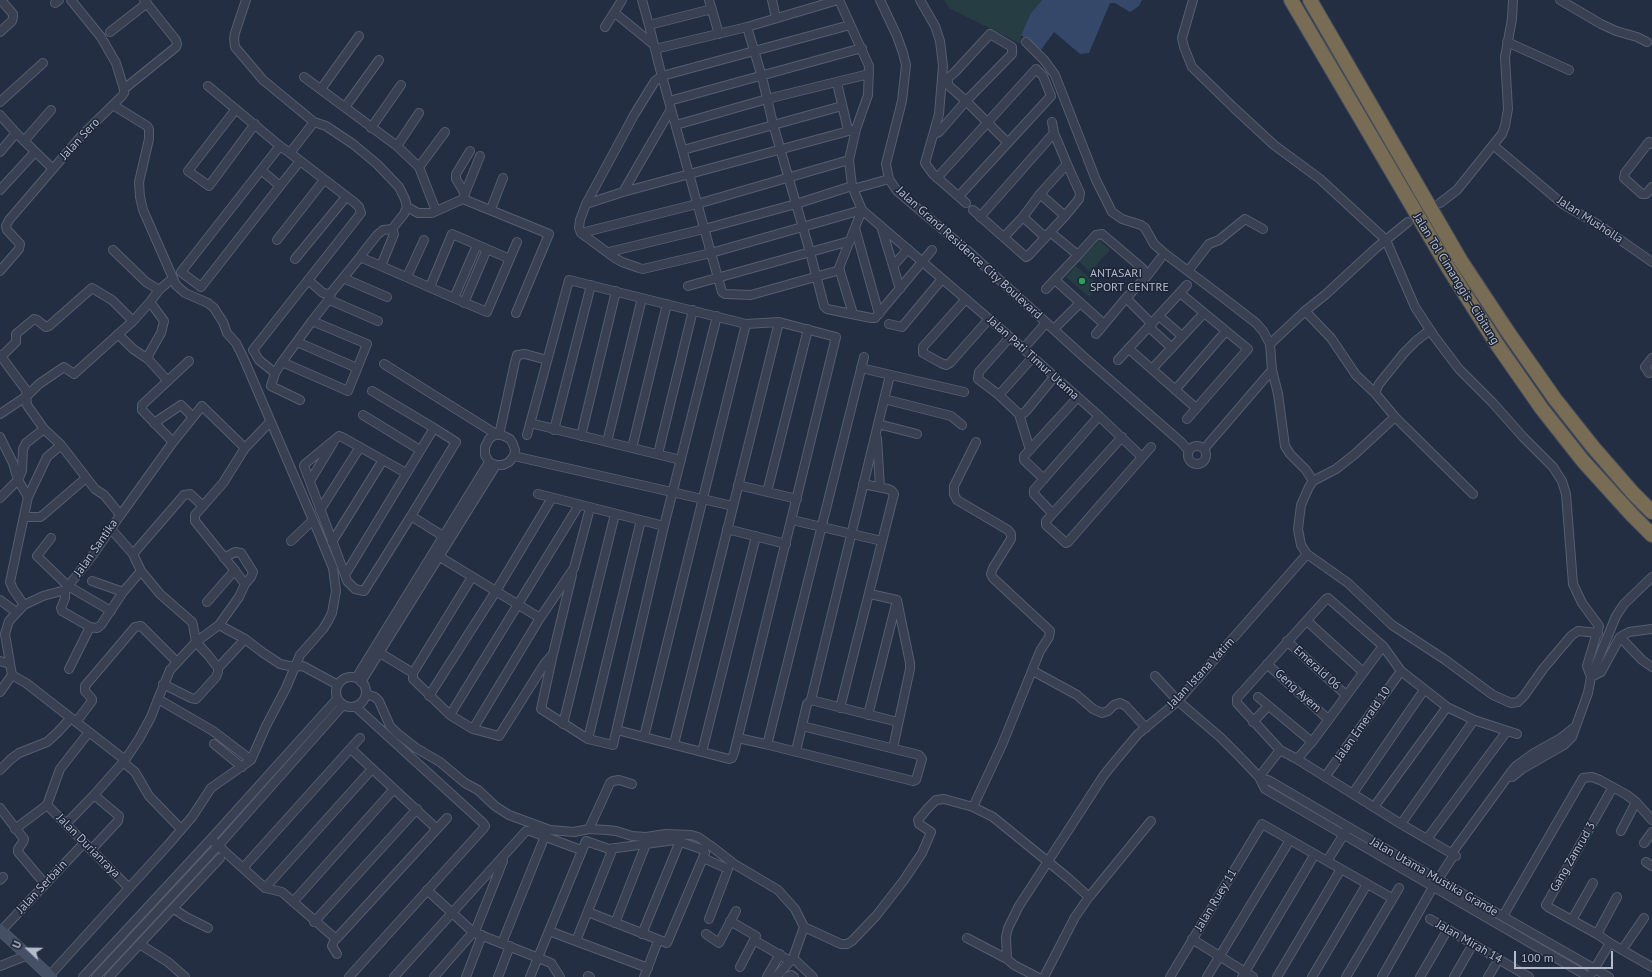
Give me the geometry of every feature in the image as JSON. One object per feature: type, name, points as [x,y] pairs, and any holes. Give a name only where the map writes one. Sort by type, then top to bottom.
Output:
[{"type":"highway","name":"Jalan Tol Cimanggis–Cibitung","points":[[1292,0],[1449,269],[1496,343],[1542,409],[1583,461],[1652,535]]},
{"type":"highway","name":"Jalan Tol Cimanggis–Cibitung","points":[[1310,0],[1461,261],[1508,332],[1555,399],[1633,493],[1652,512]]},
{"type":"street","points":[[0,32],[12,21],[13,18],[13,14],[1,0]]},
{"type":"street","points":[[8,7],[14,0]]},
{"type":"street","points":[[71,0],[101,37],[116,63],[124,89]]},
{"type":"street","points":[[246,0],[234,39],[235,47],[263,80],[314,122],[326,126],[353,144],[377,164],[399,187],[407,207],[418,213],[432,213],[464,196],[480,156]]},
{"type":"street","points":[[605,27],[622,0]]},
{"type":"street","points":[[642,0],[697,204],[723,293],[745,296],[840,270]]},
{"type":"street","points":[[709,0],[719,34]]},
{"type":"street","points":[[772,0],[776,18]]},
{"type":"street","points":[[655,47],[747,27],[838,0],[868,62],[869,74],[868,95],[852,130],[850,160],[852,187],[862,210],[840,265],[840,270],[853,314]]},
{"type":"street","name":"Jalan Grand Residence City Boulevard","points":[[880,0],[897,36],[906,66],[902,101],[886,164],[889,179],[897,191],[968,251],[1084,358],[1181,442],[1189,451],[1188,458],[1190,462],[1196,465],[1205,460],[1206,452],[1204,449],[1272,370]]},
{"type":"street","points":[[920,0],[935,26],[940,41],[948,85],[1008,142]]},
{"type":"street","points":[[1193,0],[1182,38],[1192,67],[1232,107],[1274,145],[1332,189],[1386,240],[1415,307],[1430,330],[1459,369],[1492,402],[1523,437],[1553,466],[1562,481],[1566,494],[1573,584],[1582,604],[1599,626],[1587,666],[1591,677]]},
{"type":"street","points":[[1440,203],[1457,190],[1502,134],[1507,118],[1505,57],[1512,20],[1513,0]]},
{"type":"street","points":[[1560,0],[1601,24],[1647,42]]},
{"type":"street","points":[[110,32],[145,2]]},
{"type":"street","name":"Jalan Sero","points":[[0,271],[19,249],[20,244],[7,230],[7,223],[52,168],[82,135],[122,96],[124,89],[176,47],[176,40],[145,2]]},
{"type":"street","points":[[649,25],[712,10]]},
{"type":"street","points":[[615,13],[655,47]]},
{"type":"street","points":[[850,25],[662,76],[655,82],[634,116],[586,204],[580,220],[579,228],[581,233],[622,262],[643,269],[711,253],[862,210]]},
{"type":"street","points":[[747,27],[762,76],[773,124],[825,308],[873,318],[879,314],[932,250]]},
{"type":"street","points":[[932,135],[938,132],[1012,54],[1012,48],[990,34],[946,78],[939,114],[932,135],[925,163],[927,168],[937,178],[966,203]]},
{"type":"street","points":[[321,89],[359,36]]},
{"type":"street","points":[[1026,42],[1044,60],[1055,75],[1096,180],[1112,212],[1122,219],[1145,228],[1154,244],[1174,262],[1256,323],[1263,331],[1270,344],[1272,370],[1278,394],[1285,446],[1290,454],[1306,470],[1313,481]]},
{"type":"street","points":[[1507,42],[1569,70]]},
{"type":"street","points":[[623,192],[670,105],[762,76],[862,48]]},
{"type":"street","points":[[345,107],[379,60]]},
{"type":"street","points":[[0,102],[43,63]]},
{"type":"street","points":[[937,178],[1036,69],[1043,76],[1051,96],[959,196]]},
{"type":"street","points":[[676,125],[767,99],[869,74]]},
{"type":"street","points":[[304,77],[397,146],[419,167],[436,211]]},
{"type":"street","points":[[837,83],[842,106],[852,130]]},
{"type":"street","points":[[371,128],[401,85]]},
{"type":"street","points":[[208,86],[280,146],[359,207],[360,213],[253,350],[259,360],[275,373]]},
{"type":"street","points":[[0,930],[50,976],[181,829],[203,801],[211,788],[251,760],[266,726],[286,688],[300,655],[323,629],[328,621],[332,613],[335,596],[336,585],[333,568],[270,422],[244,357],[236,343],[227,333],[218,313],[208,303],[184,293],[176,285],[143,210],[140,197],[140,182],[149,140],[149,129],[147,126],[113,105]]},
{"type":"street","points":[[683,150],[842,106]]},
{"type":"street","points":[[236,108],[188,171],[209,186],[255,124]]},
{"type":"street","points":[[24,141],[51,110]]},
{"type":"street","points":[[397,146],[419,113]]},
{"type":"street","points":[[0,115],[52,168]]},
{"type":"street","points":[[290,153],[314,122]]},
{"type":"street","points":[[973,210],[1026,256],[1029,256],[1047,234],[1065,216],[1080,196],[1080,193],[1054,133],[1052,122]]},
{"type":"street","points":[[586,204],[623,192],[852,130]]},
{"type":"street","points":[[419,167],[445,132]]},
{"type":"street","points":[[0,152],[16,133]]},
{"type":"street","points":[[980,217],[1054,133]]},
{"type":"street","points":[[1651,141],[1625,173],[1624,178],[1642,194],[1646,194],[1652,187]]},
{"type":"street","points":[[280,146],[181,272],[201,287],[300,161]]},
{"type":"street","name":"Jalan Musholla","points":[[1493,146],[1564,204],[1617,237],[1652,262]]},
{"type":"street","points":[[470,151],[456,174],[456,180],[464,196],[549,234],[516,313]]},
{"type":"street","points":[[0,190],[35,152]]},
{"type":"street","points":[[581,233],[697,204],[850,160]]},
{"type":"street","points":[[1004,238],[1023,218],[1040,194],[1067,164]]},
{"type":"street","points":[[261,170],[280,186]]},
{"type":"street","points":[[491,209],[503,178]]},
{"type":"street","points":[[609,252],[704,229],[852,187],[889,179]]},
{"type":"street","points":[[277,240],[324,180]]},
{"type":"street","points":[[1040,194],[1065,216]]},
{"type":"street","points":[[295,259],[346,196]]},
{"type":"street","points":[[300,400],[271,386],[275,373],[331,292],[383,230],[392,229],[404,214],[407,207]]},
{"type":"street","name":"Jalan Pati Timur Utama","points":[[862,210],[1010,337],[1099,416],[1142,457]]},
{"type":"street","points":[[1023,218],[1078,254]]},
{"type":"street","points":[[1188,271],[1209,244],[1219,240],[1245,219],[1263,229]]},
{"type":"street","points":[[1270,344],[1304,311],[1325,295],[1408,222]]},
{"type":"street","points":[[881,226],[900,289]]},
{"type":"street","points":[[855,228],[879,314]]},
{"type":"street","points":[[381,266],[394,234],[392,229]]},
{"type":"street","points":[[430,287],[452,234],[510,259]]},
{"type":"street","points":[[1046,289],[1096,235],[1102,234],[1142,268],[1147,276]]},
{"type":"street","points":[[407,277],[424,240]]},
{"type":"street","points":[[688,286],[850,241]]},
{"type":"street","points":[[361,256],[362,258],[487,312],[517,242]]},
{"type":"street","points":[[454,298],[477,244]]},
{"type":"street","points":[[464,303],[487,249]]},
{"type":"street","points":[[893,266],[908,249]]},
{"type":"street","points":[[113,250],[146,282],[159,290]]},
{"type":"street","points":[[1096,334],[1160,259]]},
{"type":"street","points":[[0,414],[27,396],[39,384],[64,367],[74,374],[133,321],[159,290],[173,278]]},
{"type":"street","points":[[343,278],[387,297]]},
{"type":"street","points":[[889,324],[902,327],[942,279]]},
{"type":"street","points":[[308,280],[323,293],[329,296],[332,301],[378,321]]},
{"type":"street","points":[[528,435],[567,282],[571,280],[746,324],[778,322],[834,336],[836,339],[732,758],[702,752],[617,730]]},
{"type":"street","points":[[1055,280],[1104,324]]},
{"type":"street","points":[[554,430],[591,285]]},
{"type":"street","points":[[1118,360],[1187,285]]},
{"type":"street","points":[[0,356],[16,342],[16,334],[34,320],[37,320],[46,327],[49,326],[92,288],[112,300],[133,321]]},
{"type":"street","points":[[581,436],[616,291]]},
{"type":"street","points":[[1180,293],[1248,349],[1187,419]]},
{"type":"street","points":[[607,442],[642,298]]},
{"type":"street","points":[[1126,298],[1172,348]]},
{"type":"street","points":[[966,299],[923,347],[923,353],[946,365],[950,363],[989,319]]},
{"type":"street","points":[[148,359],[149,354],[162,333],[164,321],[150,302]]},
{"type":"street","points":[[1054,329],[1080,303]]},
{"type":"street","points":[[632,448],[667,304]]},
{"type":"street","points":[[658,454],[693,310]]},
{"type":"street","points":[[1304,311],[1330,338],[1356,375],[1375,393],[1395,418],[1473,494]]},
{"type":"street","points":[[1152,370],[1204,313]]},
{"type":"street","points":[[590,508],[574,568],[541,708],[563,724],[588,739],[612,745],[617,730],[664,526],[717,316]]},
{"type":"street","points":[[1158,316],[1182,336]]},
{"type":"street","points":[[282,362],[348,391],[367,344],[312,321]]},
{"type":"street","points":[[674,744],[778,322]]},
{"type":"street","points":[[1023,349],[1046,323]]},
{"type":"street","points":[[644,737],[746,324]]},
{"type":"street","points":[[767,492],[808,329]]},
{"type":"street","points":[[1375,393],[1379,384],[1404,353],[1430,330]]},
{"type":"street","points":[[1175,390],[1226,331]]},
{"type":"street","points":[[118,334],[133,349],[148,359],[167,380]]},
{"type":"street","points":[[1010,337],[978,375],[978,379],[999,395],[1019,414],[1030,450]]},
{"type":"street","points":[[297,342],[357,368]]},
{"type":"street","points":[[1129,349],[1196,408]]},
{"type":"street","points":[[384,364],[497,435],[510,439],[513,444],[514,456],[510,462],[503,465],[493,464],[485,455],[485,447],[489,440],[497,435],[514,362],[518,355],[525,354],[547,360]]},
{"type":"street","name":"Jalan Santika","points":[[0,356],[26,390],[27,406],[44,428],[61,444],[95,489],[104,495],[118,512],[119,517],[111,529],[67,588]]},
{"type":"street","points":[[765,744],[768,741],[864,357]]},
{"type":"street","points":[[999,395],[1032,358]]},
{"type":"street","points":[[1649,373],[1645,367],[1652,358]]},
{"type":"street","points":[[173,442],[142,410],[142,405],[189,361]]},
{"type":"street","points":[[861,368],[964,392]]},
{"type":"street","points":[[796,751],[807,704],[811,700],[890,375]]},
{"type":"street","points":[[1019,414],[1024,413],[1027,410],[1054,377]]},
{"type":"street","points":[[372,391],[456,442],[364,591],[355,589],[347,581],[304,464],[336,438],[342,437],[406,473]]},
{"type":"street","points":[[1044,479],[1024,460],[1024,456],[1077,398]]},
{"type":"street","points":[[884,399],[951,416],[962,425]]},
{"type":"street","points":[[154,423],[181,405],[193,417]]},
{"type":"street","points":[[119,517],[173,442],[202,406],[245,448]]},
{"type":"street","points":[[363,415],[420,450]]},
{"type":"street","points":[[1052,513],[1034,494],[1034,490],[1099,416]]},
{"type":"street","points":[[1395,418],[1350,458],[1336,469],[1313,481],[1308,487],[1301,505],[1298,529],[1301,545],[1307,554],[1348,583],[1392,625],[1444,659],[1493,695],[1511,703],[1518,702],[1524,696],[1543,669],[1578,631],[1598,633]]},
{"type":"street","points":[[245,584],[195,521],[195,515],[223,483],[245,448],[270,422]]},
{"type":"street","points":[[530,424],[681,460]]},
{"type":"street","points":[[877,427],[917,434]]},
{"type":"street","points":[[877,427],[880,487]]},
{"type":"street","points":[[0,498],[18,480],[22,472],[23,448],[26,443],[44,428]]},
{"type":"street","points":[[345,575],[434,428]]},
{"type":"street","points":[[1122,437],[1046,520],[1046,525],[1063,541],[1068,542],[1151,447]]},
{"type":"street","points":[[310,482],[336,438]]},
{"type":"street","points":[[0,439],[13,463],[18,480],[28,497]]},
{"type":"street","points":[[973,807],[1002,745],[1040,651],[1049,637],[1050,631],[993,578],[991,574],[993,568],[1011,539],[1011,534],[1008,530],[961,503],[957,500],[954,494],[954,486],[976,442]]},
{"type":"street","points":[[24,604],[13,589],[10,582],[25,517],[28,497],[47,457],[61,444]]},
{"type":"street","points":[[320,510],[360,447]]},
{"type":"street","points":[[1189,451],[1194,447],[1201,447],[1204,449]]},
{"type":"street","points":[[514,456],[733,506]]},
{"type":"street","points":[[332,542],[383,460]]},
{"type":"street","points":[[359,680],[380,653],[436,555],[443,536],[493,464]]},
{"type":"street","points":[[359,680],[493,464]]},
{"type":"street","points":[[25,517],[43,516],[86,478]]},
{"type":"street","points":[[840,708],[894,494],[892,491],[880,487],[863,484]]},
{"type":"street","points":[[738,485],[797,499]]},
{"type":"street","points":[[133,554],[184,495],[190,494],[203,506]]},
{"type":"street","points":[[538,494],[664,526]]},
{"type":"street","points":[[429,696],[496,591],[552,498]]},
{"type":"street","points":[[450,715],[579,505]]},
{"type":"street","points":[[563,724],[615,514]]},
{"type":"street","points":[[411,516],[443,536]]},
{"type":"street","points":[[291,540],[313,520]]},
{"type":"street","points":[[588,739],[641,520]]},
{"type":"street","points":[[792,520],[882,541]]},
{"type":"street","points":[[111,529],[133,554],[141,572],[160,594],[192,622],[196,642],[218,668]]},
{"type":"street","points":[[727,529],[786,544]]},
{"type":"street","points":[[702,752],[756,536]]},
{"type":"street","points":[[51,538],[37,556],[67,588],[111,611]]},
{"type":"street","points":[[66,824],[124,761],[139,740],[151,717],[163,684],[170,670],[196,642],[219,625],[251,577],[253,572],[241,553],[235,552],[224,558]]},
{"type":"street","name":"Jalan Istana Yatim","points":[[1007,959],[1006,948],[1008,928],[1019,906],[1104,775],[1138,734],[1178,701],[1307,554]]},
{"type":"street","points":[[436,555],[540,618]]},
{"type":"street","points":[[472,729],[540,618],[574,568]]},
{"type":"street","points":[[207,602],[235,570]]},
{"type":"street","points":[[67,588],[61,608],[62,611],[90,627],[97,628],[111,611],[123,592],[141,572]]},
{"type":"street","points":[[472,577],[413,673],[413,680],[429,696],[450,715],[472,729],[497,736],[500,735],[545,663],[553,654]]},
{"type":"street","points":[[1382,977],[1437,879],[1513,773],[1552,747],[1569,741],[1572,737],[1588,693],[1591,677],[1616,616],[1624,604],[1652,577]]},
{"type":"street","points":[[92,581],[123,592]]},
{"type":"street","points":[[1,690],[12,675],[5,634],[9,621],[24,604],[67,588]]},
{"type":"street","points":[[870,594],[897,600]]},
{"type":"street","points":[[1453,855],[1280,750],[1253,722],[1236,700],[1326,599],[1330,599],[1383,646],[1401,671],[1447,707],[1474,720],[1517,734]]},
{"type":"street","points":[[0,600],[16,612]]},
{"type":"street","points":[[868,715],[897,600]]},
{"type":"street","points":[[893,748],[910,664],[897,600]]},
{"type":"street","points":[[1308,621],[1363,672]]},
{"type":"street","points":[[219,625],[245,639],[280,664],[294,667],[306,667],[338,685]]},
{"type":"street","points":[[0,770],[11,758],[19,753],[47,742],[73,720],[92,701],[85,691],[85,686],[135,627],[141,626],[177,662]]},
{"type":"street","points":[[69,669],[90,627]]},
{"type":"street","points":[[1591,677],[1601,672],[1620,637],[1629,632],[1652,628]]},
{"type":"street","points":[[1620,637],[1642,660],[1652,667]]},
{"type":"street","points":[[163,684],[196,699],[216,677],[218,668],[245,639]]},
{"type":"street","name":"Emerald 06","points":[[1287,642],[1346,695]]},
{"type":"street","points":[[1297,759],[1312,742],[1383,646]]},
{"type":"street","points":[[380,653],[413,673]]},
{"type":"street","points":[[0,661],[10,664]]},
{"type":"street","name":"Geng Ayem","points":[[1267,664],[1328,719]]},
{"type":"street","points":[[1033,671],[1077,695],[1093,709],[1102,713],[1108,711],[1114,705],[1120,704],[1126,706],[1146,728]]},
{"type":"street","name":"Jalan Emerald 10","points":[[1326,777],[1401,671]]},
{"type":"street","points":[[12,675],[26,683],[124,761],[135,772],[149,796],[181,829]]},
{"type":"street","name":"Jalan Utama Mustika Grande","points":[[1155,676],[1178,701],[1220,737],[1259,777],[1265,789],[1590,977]]},
{"type":"street","points":[[349,677],[359,680],[365,688],[366,694],[362,702],[356,707],[349,707],[340,702],[336,692],[338,685],[342,680],[349,677]]},
{"type":"street","points":[[1353,794],[1424,690]]},
{"type":"street","points":[[366,694],[375,697],[390,726],[398,734],[416,748],[440,762],[465,783],[478,790],[495,806],[509,815],[550,830],[574,832],[589,829],[616,831],[632,836],[646,837],[666,834],[680,834],[698,837],[734,864],[778,890],[795,909],[804,927],[841,944],[847,944],[852,941],[876,916],[904,880],[922,853],[931,832],[918,822],[936,800],[944,799],[973,807],[993,817],[1048,861],[1089,897]]},
{"type":"street","points":[[1258,697],[1312,742]]},
{"type":"street","points":[[158,699],[213,730],[251,760]]},
{"type":"street","points":[[811,700],[898,722]]},
{"type":"street","points":[[83,977],[340,702]]},
{"type":"street","points":[[96,977],[218,846],[340,702]]},
{"type":"street","points":[[1253,722],[1268,706]]},
{"type":"street","points":[[349,977],[483,829],[484,824],[356,707]]},
{"type":"street","points":[[1374,808],[1447,707]]},
{"type":"street","points":[[1401,824],[1474,720]]},
{"type":"street","points":[[738,738],[915,780],[922,758],[921,756],[802,726]]},
{"type":"street","points":[[1427,839],[1507,731]]},
{"type":"street","points":[[16,829],[47,806],[60,769],[89,732]]},
{"type":"street","points":[[243,868],[360,738]]},
{"type":"street","points":[[214,744],[242,767]]},
{"type":"street","points":[[351,749],[437,829]]},
{"type":"street","points":[[1259,777],[1280,750]]},
{"type":"street","points":[[265,888],[372,768]]},
{"type":"street","name":"Jalan Utama Mustika Grande","points":[[1259,777],[1270,781],[1437,879],[1609,977]]},
{"type":"street","points":[[1503,916],[1583,778],[1592,777],[1613,787],[1636,802],[1652,820]]},
{"type":"street","points":[[589,829],[610,783],[618,780],[632,784]]},
{"type":"street","name":"Gang Zamrud 3","points":[[1613,787],[1547,902],[1548,907],[1597,934],[1622,950],[1651,964]]},
{"type":"street","points":[[292,902],[394,789]]},
{"type":"street","points":[[91,850],[120,817],[94,795]]},
{"type":"street","points":[[1621,831],[1636,802]]},
{"type":"street","name":"Jalan Durianraya","points":[[47,806],[128,887]]},
{"type":"street","points":[[0,808],[24,840],[18,848],[18,852],[45,884]]},
{"type":"street","points":[[314,922],[416,809]]},
{"type":"street","points":[[337,954],[332,946],[335,939],[338,938],[447,818]]},
{"type":"street","points":[[1044,977],[1075,917],[1089,897],[1151,821]]},
{"type":"street","name":"Jalan Ruey 11","points":[[1170,977],[1262,824],[1290,840]]},
{"type":"street","points":[[1327,861],[1348,827]]},
{"type":"street","points":[[394,977],[526,832],[530,831],[581,850]]},
{"type":"street","points":[[1644,843],[1652,832]]},
{"type":"street","points":[[498,977],[506,945],[545,836]]},
{"type":"street","points":[[211,839],[265,888],[280,891],[335,939]]},
{"type":"street","points":[[530,977],[586,841],[609,849],[675,840],[704,850],[705,853],[669,943],[666,944],[658,941],[588,912]]},
{"type":"street","points":[[1207,977],[1290,840],[1392,898]]},
{"type":"street","points":[[642,934],[680,841]]},
{"type":"street","name":"Jalan Serbain","points":[[0,930],[84,843]]},
{"type":"street","points":[[615,923],[646,844]]},
{"type":"street","points":[[576,942],[613,848]]},
{"type":"street","points":[[1243,975],[1315,854]]},
{"type":"street","points":[[434,977],[474,932],[504,856]]},
{"type":"street","points":[[110,977],[220,858]]},
{"type":"street","points":[[703,858],[728,869],[709,918]]},
{"type":"street","points":[[1277,977],[1341,869]]},
{"type":"street","points":[[1572,920],[1593,883]]},
{"type":"street","points":[[1312,977],[1367,884]]},
{"type":"street","points":[[1346,977],[1399,888]]},
{"type":"street","points":[[428,890],[474,932],[538,957],[554,965],[560,977]]},
{"type":"street","points":[[1597,934],[1617,897]]},
{"type":"street","points":[[174,909],[208,928]]},
{"type":"street","points":[[706,934],[719,943],[736,911]]},
{"type":"street","points":[[1622,950],[1644,918]]},
{"type":"street","name":"Jalan Mirah 14","points":[[1430,919],[1499,959],[1525,976]]},
{"type":"street","points":[[730,921],[756,936],[740,966]]},
{"type":"street","points":[[776,977],[791,960],[804,927]]},
{"type":"street","points":[[1420,977],[1448,930]]},
{"type":"street","points":[[549,931],[648,968]]},
{"type":"street","points":[[466,977],[482,935]]},
{"type":"street","points":[[967,938],[1037,977]]},
{"type":"street","points":[[1192,939],[1220,956],[1243,975],[1253,977]]},
{"type":"street","points":[[754,940],[791,960],[813,977]]},
{"type":"street","points":[[644,977],[658,941]]},
{"type":"street","points":[[1590,977],[1610,943]]},
{"type":"street","points":[[1454,977],[1473,944]]},
{"type":"street","points":[[141,945],[168,962],[185,977]]},
{"type":"street","points":[[767,977],[780,954]]},
{"type":"street","points":[[0,966],[28,955]]},
{"type":"street","points":[[1488,977],[1499,959]]},
{"type":"street","points":[[787,977],[791,974],[794,977]]},
{"type":"green space","points":[[944,0],[1042,0],[1031,13],[1021,35],[1021,44],[949,8]]},
{"type":"green space","points":[[1099,240],[1110,250],[1090,272],[1079,261]]},
{"type":"green space","name":"ANTASARI SPORT CENTRE","points":[[1076,266],[1099,286],[1089,297],[1066,277]]},
{"type":"water","points":[[1042,0],[1142,0],[1139,6],[1130,12],[1115,3],[1110,3],[1089,53],[1080,54],[1054,32],[1041,50],[1021,35],[1031,13]]},
{"type":"place","name":"ANTASARI SPORT CENTRE","points":[[1082,281]]}]
